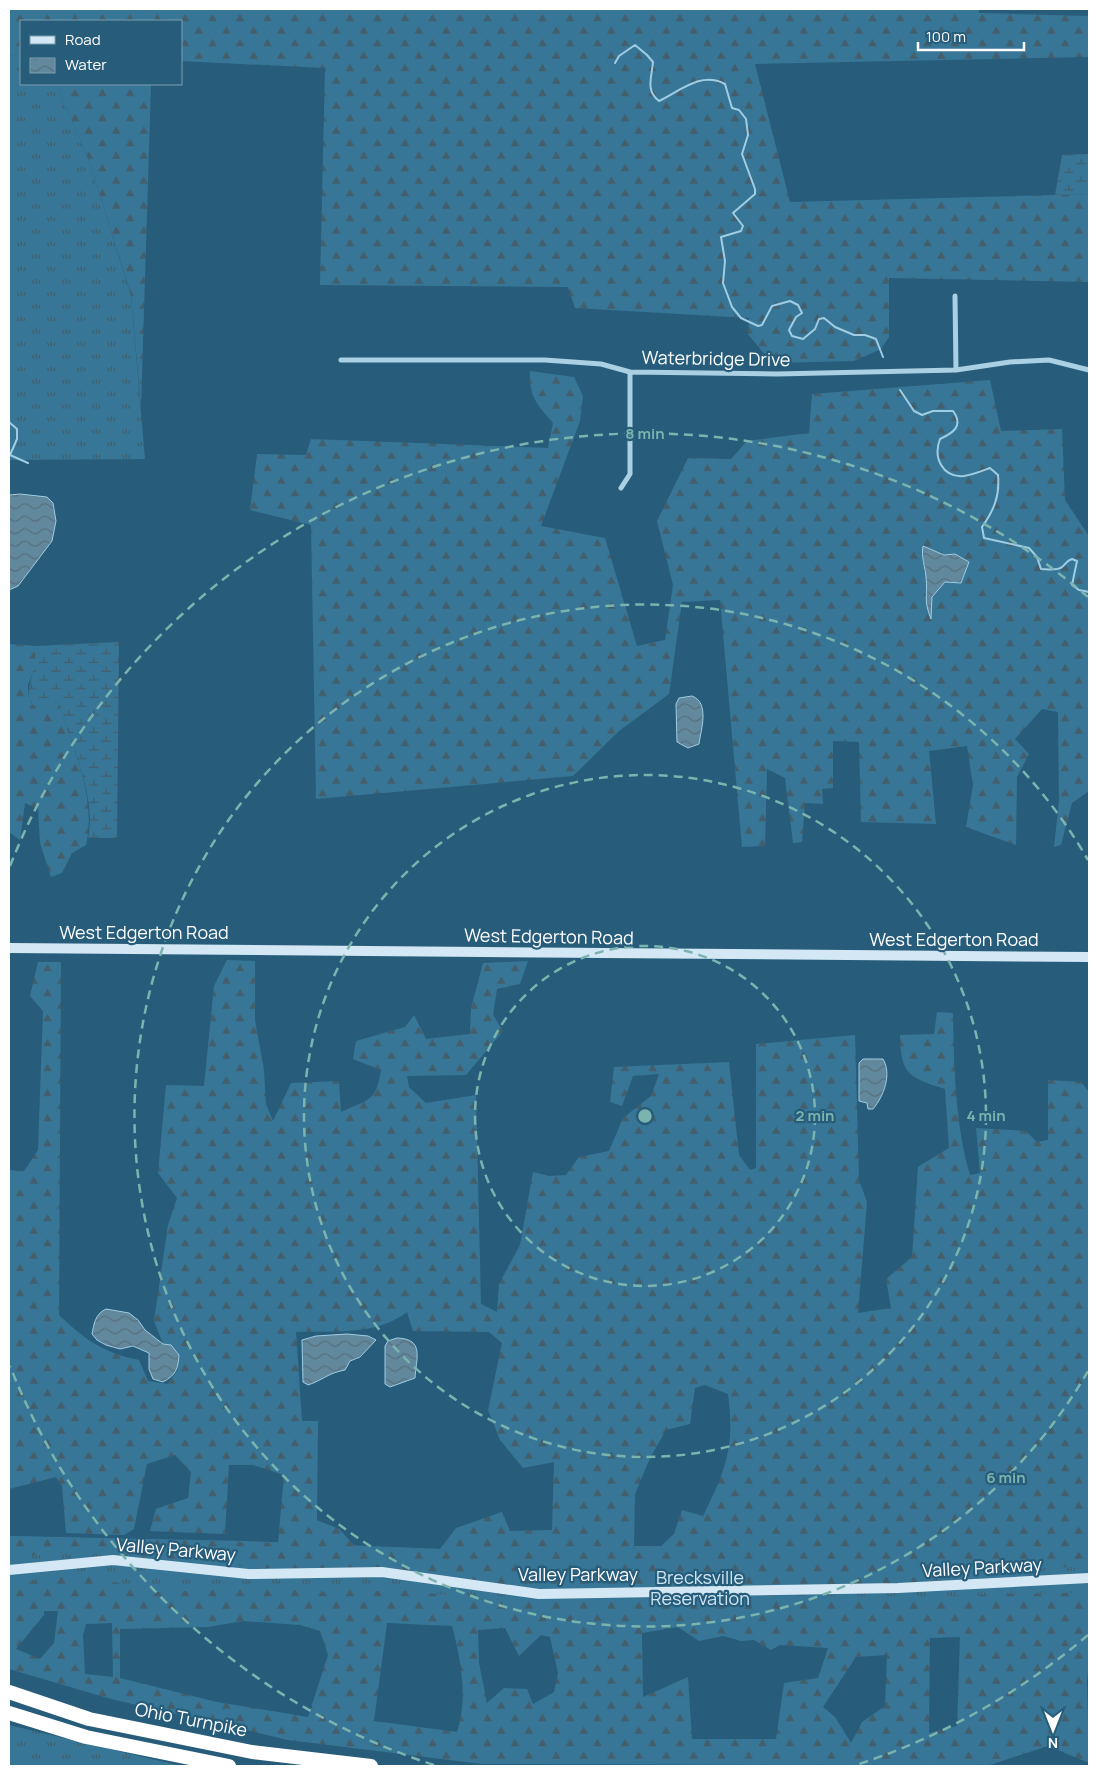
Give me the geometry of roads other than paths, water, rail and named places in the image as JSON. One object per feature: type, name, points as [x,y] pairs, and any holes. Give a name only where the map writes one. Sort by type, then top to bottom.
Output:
[{"type":"highway","name":"Ohio Turnpike","points":[[9,1692],[99,1721],[252,1752],[371,1766]]},
{"type":"highway","name":"Ohio Turnpike","points":[[9,1713],[86,1736],[230,1766]]},
{"type":"street","points":[[955,296],[956,370]]},
{"type":"street","name":"Waterbridge Drive","points":[[341,360],[545,360],[601,364],[630,372],[868,374],[956,370],[1010,362],[1049,360],[1089,370]]},
{"type":"street","points":[[621,488],[630,474],[630,372]]},
{"type":"street","name":"West Edgerton Road","points":[[9,948],[1089,957]]},
{"type":"street","name":"Valley Parkway","points":[[9,1570],[69,1563],[122,1560],[248,1574],[382,1572],[539,1594],[898,1588],[1089,1578]]},
{"type":"water","points":[[20,494],[47,497],[53,503],[56,521],[52,541],[18,586],[9,590],[9,495]]},
{"type":"water","points":[[923,546],[944,555],[955,554],[969,562],[961,583],[945,582],[932,597],[931,619],[926,602],[926,573]]},
{"type":"water","points":[[692,696],[698,699],[701,704],[703,717],[699,744],[688,748],[677,742],[676,704],[679,698]]},
{"type":"water","points":[[863,1059],[883,1059],[886,1065],[886,1085],[873,1109],[868,1109],[867,1103],[859,1101],[859,1063]]},
{"type":"water","points":[[106,1309],[129,1313],[138,1320],[145,1330],[163,1344],[171,1345],[179,1355],[177,1368],[171,1377],[163,1382],[153,1379],[149,1369],[149,1353],[133,1346],[120,1349],[97,1340],[92,1334],[94,1323],[97,1316]]},
{"type":"water","points":[[347,1334],[368,1336],[376,1340],[360,1357],[350,1361],[345,1370],[308,1385],[303,1382],[302,1340],[316,1336]]},
{"type":"water","points":[[397,1338],[406,1339],[415,1346],[417,1357],[415,1378],[390,1387],[385,1384],[385,1346],[388,1341]]},
{"type":"waterway","points":[[615,63],[619,56],[635,45],[653,62],[651,88],[652,93],[659,101],[699,81],[716,81],[725,84],[732,108],[739,110],[746,119],[748,135],[742,154],[755,189],[755,194],[733,213],[743,226],[741,231],[721,237],[725,261],[723,283],[732,307],[741,318],[758,326],[762,325],[772,306],[790,301],[798,305],[802,313],[796,317],[789,330],[792,336],[803,339],[815,329],[819,319],[824,318],[835,327],[854,335],[865,335],[876,339],[883,357]]},
{"type":"waterway","points":[[900,390],[914,411],[922,415],[933,411],[953,411],[956,416],[956,428],[940,439],[938,446],[939,459],[945,470],[956,476],[964,476],[990,468],[998,475],[998,490],[995,502],[990,515],[982,527],[984,538],[1029,548],[1037,557],[1041,569],[1057,569],[1072,559],[1077,561],[1072,585],[1079,590],[1089,592]]},
{"type":"waterway","points":[[9,422],[17,429],[17,439],[10,455],[28,463]]},
{"type":"waterway","points":[[1089,623],[1089,633]]},
{"type":"park label","name":"Brecksville Reservation","points":[[700,1588]]}]
